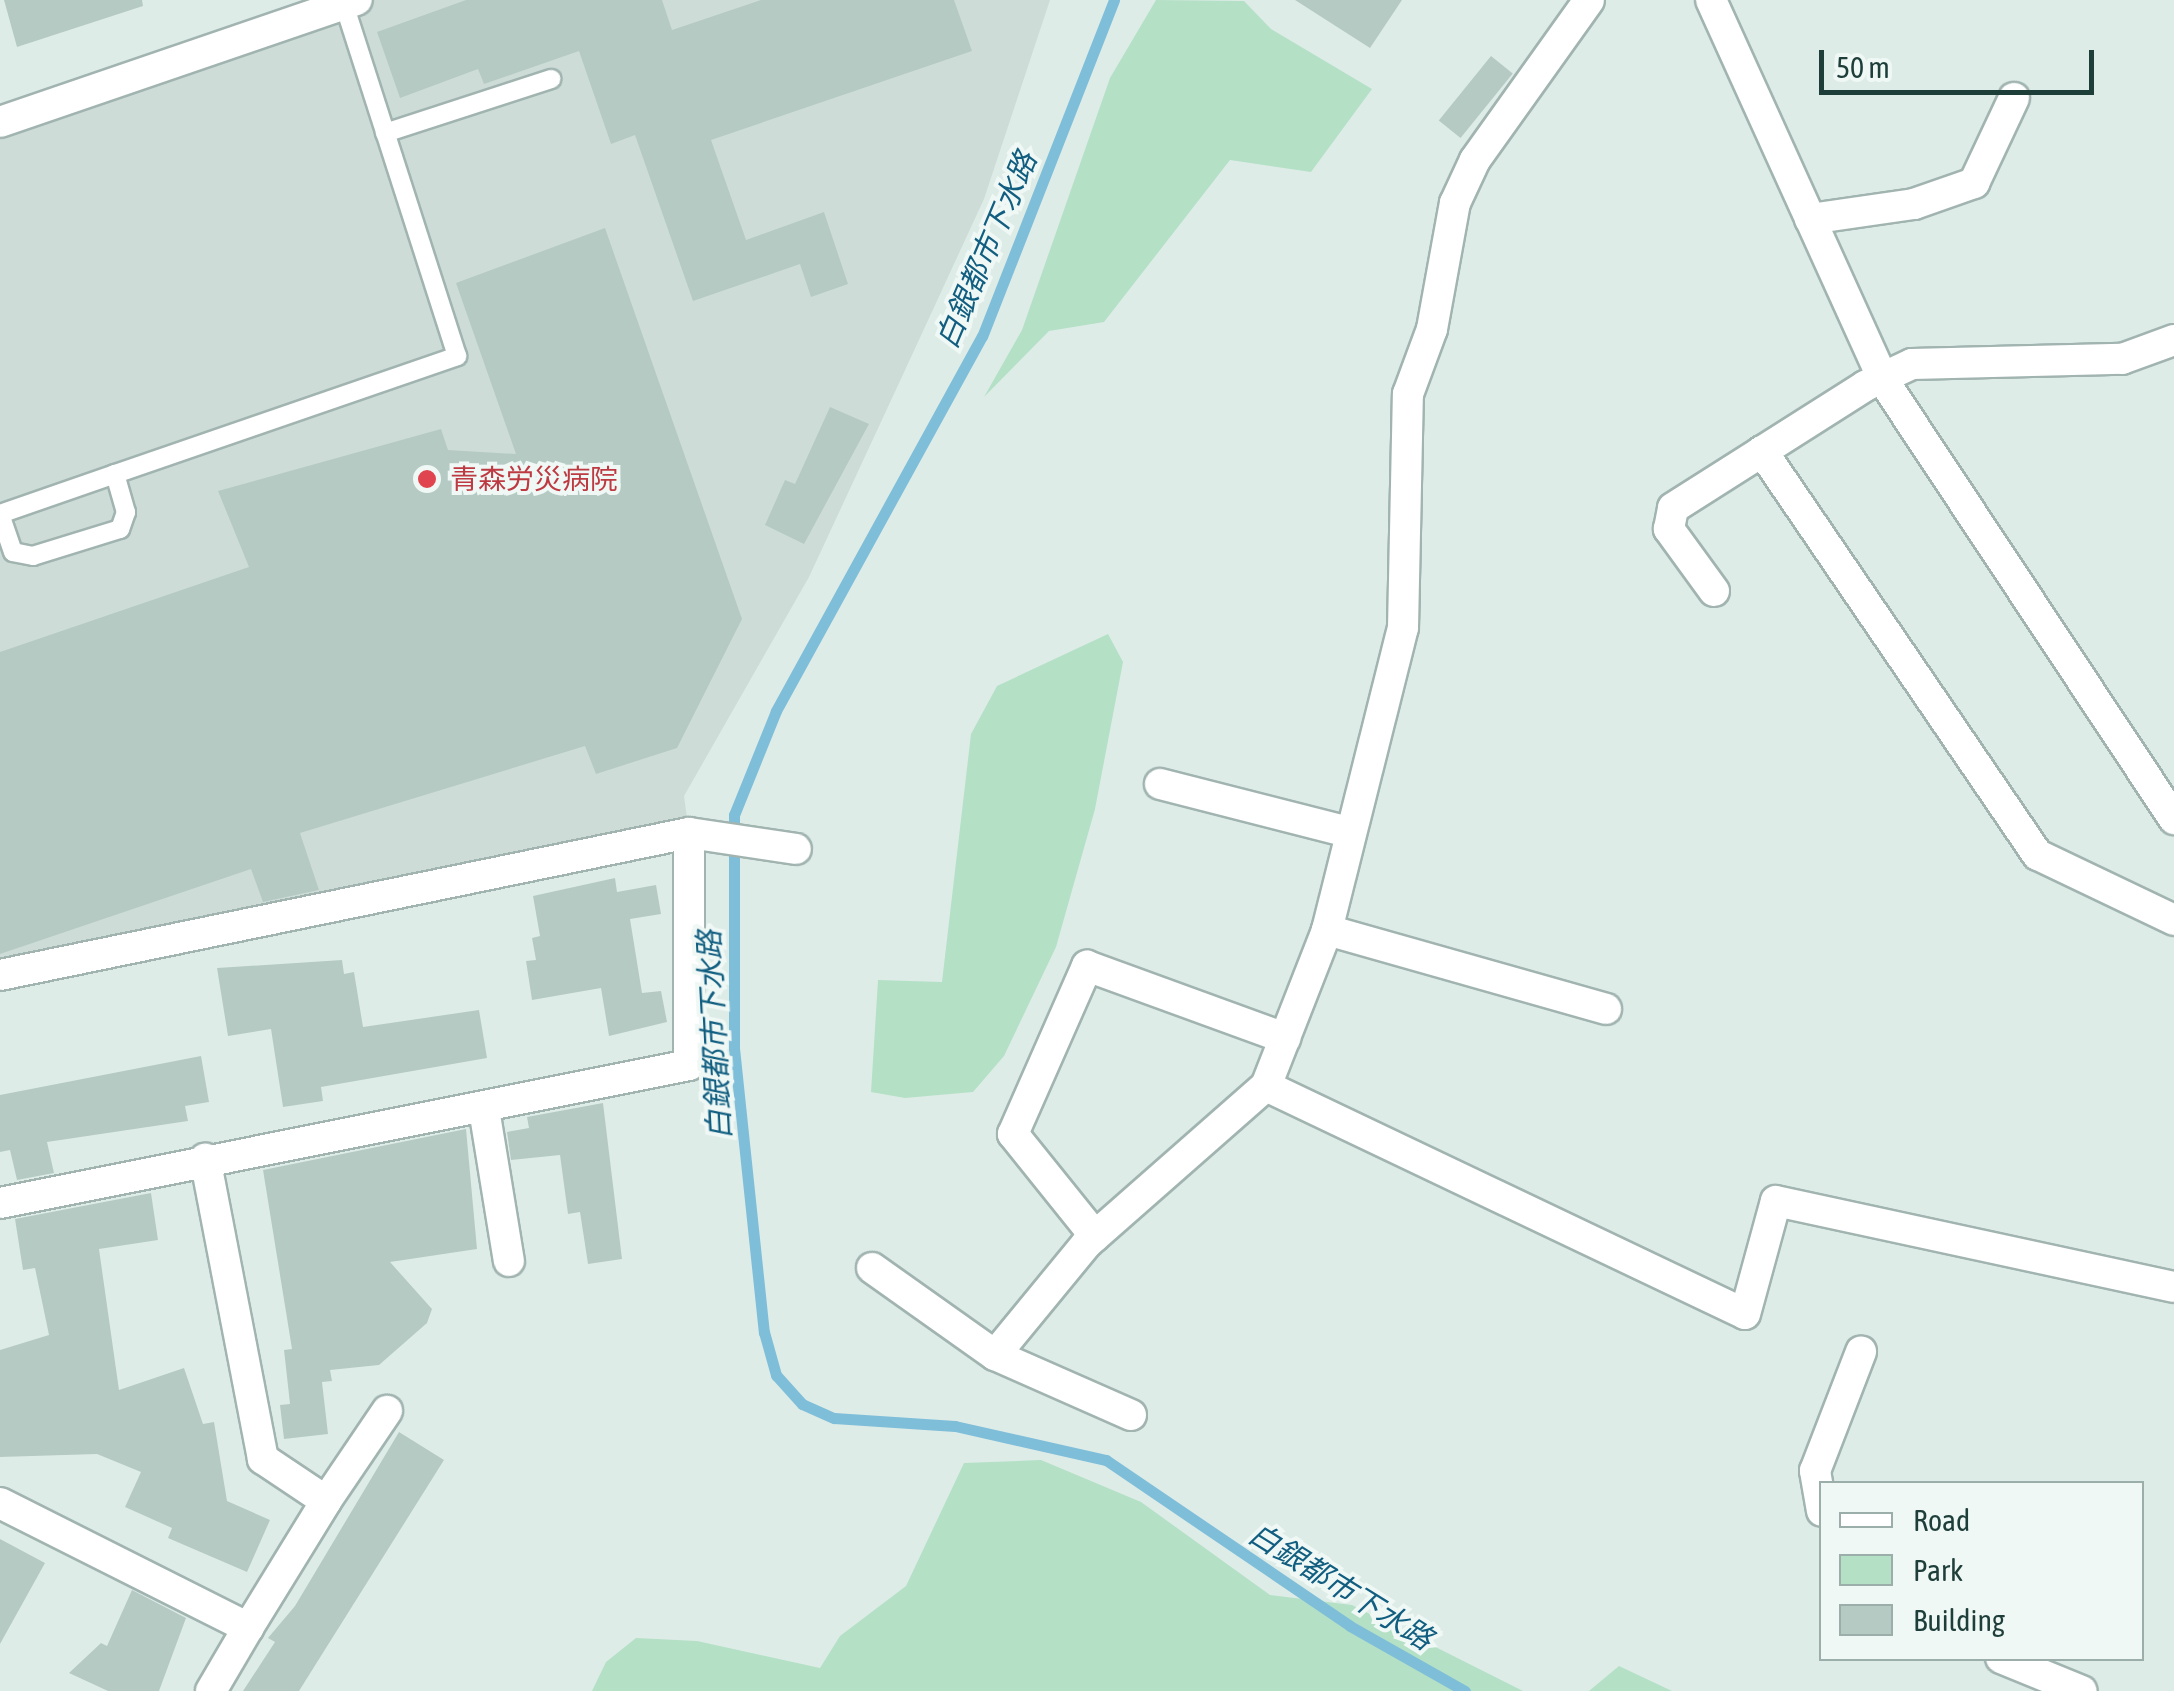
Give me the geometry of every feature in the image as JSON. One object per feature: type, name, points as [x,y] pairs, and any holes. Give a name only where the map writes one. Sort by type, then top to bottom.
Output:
[{"type":"street","points":[[995,1355],[1094,1236],[1266,1086],[1327,930],[1348,832],[1403,628],[1408,394],[1432,330],[1455,203],[1475,160],[1589,0]]},
{"type":"street","points":[[1711,0],[1884,380],[2172,811]]},
{"type":"street","points":[[0,122],[350,2]]},
{"type":"street","points":[[1810,219],[1914,204],[1974,183],[2014,98]]},
{"type":"street","points":[[1714,591],[1669,529],[1673,508],[1762,450],[1912,364],[2122,359],[2172,337]]},
{"type":"street","points":[[1762,450],[2038,855],[2174,920]]},
{"type":"street","points":[[1160,784],[1348,832]]},
{"type":"street","points":[[0,975],[690,834],[796,849]]},
{"type":"street","points":[[0,1203],[206,1159],[484,1109],[688,1065],[690,834]]},
{"type":"street","points":[[1327,930],[1606,1009]]},
{"type":"street","points":[[1094,1236],[1013,1134],[1087,966],[1284,1038]]},
{"type":"street","points":[[1266,1086],[1746,1314],[1776,1201],[2174,1287]]},
{"type":"street","points":[[484,1109],[509,1262]]},
{"type":"street","points":[[206,1159],[262,1459],[326,1501]]},
{"type":"street","points":[[872,1268],[995,1355],[1131,1415]]},
{"type":"street","points":[[1819,1493],[1815,1471],[1861,1352]]},
{"type":"street","points":[[212,1690],[326,1501],[388,1410]]},
{"type":"street","points":[[0,1503],[248,1628]]},
{"type":"street","points":[[2008,1661],[2082,1691]]},
{"type":"lane","points":[[115,474],[126,512],[120,529],[33,556],[13,552],[0,514],[115,474],[457,356],[385,133],[350,2]]},
{"type":"lane","points":[[385,133],[552,79]]},
{"type":"shaded area","name":"青森労災病院","points":[[357,0],[1050,0],[984,199],[809,577],[684,796],[689,833],[0,975],[0,122]]},
{"type":"green space","points":[[1156,0],[1244,1],[1271,29],[1372,89],[1311,172],[1230,160],[1104,322],[1049,331],[984,397],[1022,330],[1110,78]]},
{"type":"green space","points":[[1108,634],[1123,662],[1095,809],[1056,947],[1004,1056],[973,1092],[905,1098],[871,1092],[878,980],[942,982],[971,734],[997,686]]},
{"type":"green space","points":[[1041,1460],[1141,1502],[1270,1595],[1352,1605],[1523,1691],[592,1691],[606,1662],[636,1638],[697,1641],[820,1668],[840,1636],[906,1586],[964,1463]]},
{"type":"green space","points":[[1619,1666],[1672,1691],[1589,1691]]},
{"type":"building","points":[[4,0],[142,0],[143,6],[17,47]]},
{"type":"building","points":[[466,0],[662,0],[672,30],[761,0],[954,0],[972,51],[711,140],[746,240],[824,212],[848,284],[811,297],[800,264],[693,301],[635,135],[611,144],[579,51],[484,84],[478,69],[400,98],[377,32]]},
{"type":"building","points":[[1295,0],[1402,0],[1370,48]]},
{"type":"building","points":[[1491,56],[1513,74],[1461,138],[1439,121]]},
{"type":"building","points":[[605,228],[742,619],[677,748],[596,774],[585,746],[300,833],[319,890],[263,902],[251,869],[0,954],[0,652],[249,567],[218,491],[441,429],[448,450],[516,454],[456,283]]},
{"type":"building","points":[[830,407],[869,424],[804,544],[765,525],[785,480],[795,484]]},
{"type":"building","points":[[615,878],[617,892],[656,885],[661,914],[630,919],[642,993],[661,991],[667,1022],[609,1036],[601,988],[532,1000],[526,961],[536,960],[532,938],[540,936],[533,896]]},
{"type":"building","points":[[342,960],[344,974],[354,972],[363,1027],[479,1010],[487,1058],[321,1087],[323,1101],[283,1107],[271,1029],[228,1036],[217,968]]},
{"type":"building","points":[[201,1056],[209,1102],[185,1106],[188,1121],[47,1142],[54,1173],[17,1180],[10,1150],[0,1152],[0,1095]]},
{"type":"building","points":[[603,1103],[622,1259],[588,1264],[580,1212],[568,1214],[560,1155],[511,1160],[507,1132],[529,1128],[527,1117]]},
{"type":"building","points":[[466,1129],[477,1249],[390,1262],[432,1309],[427,1323],[379,1365],[330,1370],[332,1381],[322,1382],[328,1434],[284,1439],[280,1405],[290,1404],[284,1350],[292,1349],[263,1170]]},
{"type":"building","points":[[151,1193],[158,1240],[99,1249],[119,1390],[184,1368],[203,1424],[214,1422],[227,1501],[270,1520],[247,1572],[168,1538],[172,1528],[125,1507],[141,1472],[97,1454],[0,1457],[0,1350],[49,1335],[35,1268],[23,1270],[15,1219]]},
{"type":"building","points":[[399,1432],[444,1460],[299,1691],[243,1691],[275,1642],[268,1638],[295,1606]]},
{"type":"building","points":[[0,1539],[45,1563],[0,1644]]},
{"type":"building","points":[[132,1590],[186,1618],[159,1691],[108,1691],[69,1673],[101,1643],[107,1646]]},
{"type":"waterway","name":"白銀都市下水路","points":[[1114,0],[982,336],[776,711],[734,815],[734,1048],[764,1332],[776,1375],[802,1404],[834,1418],[955,1426],[1106,1460],[1350,1626],[1465,1691]]},
{"type":"place","name":"青森労災病院","points":[[427,479]]}]
